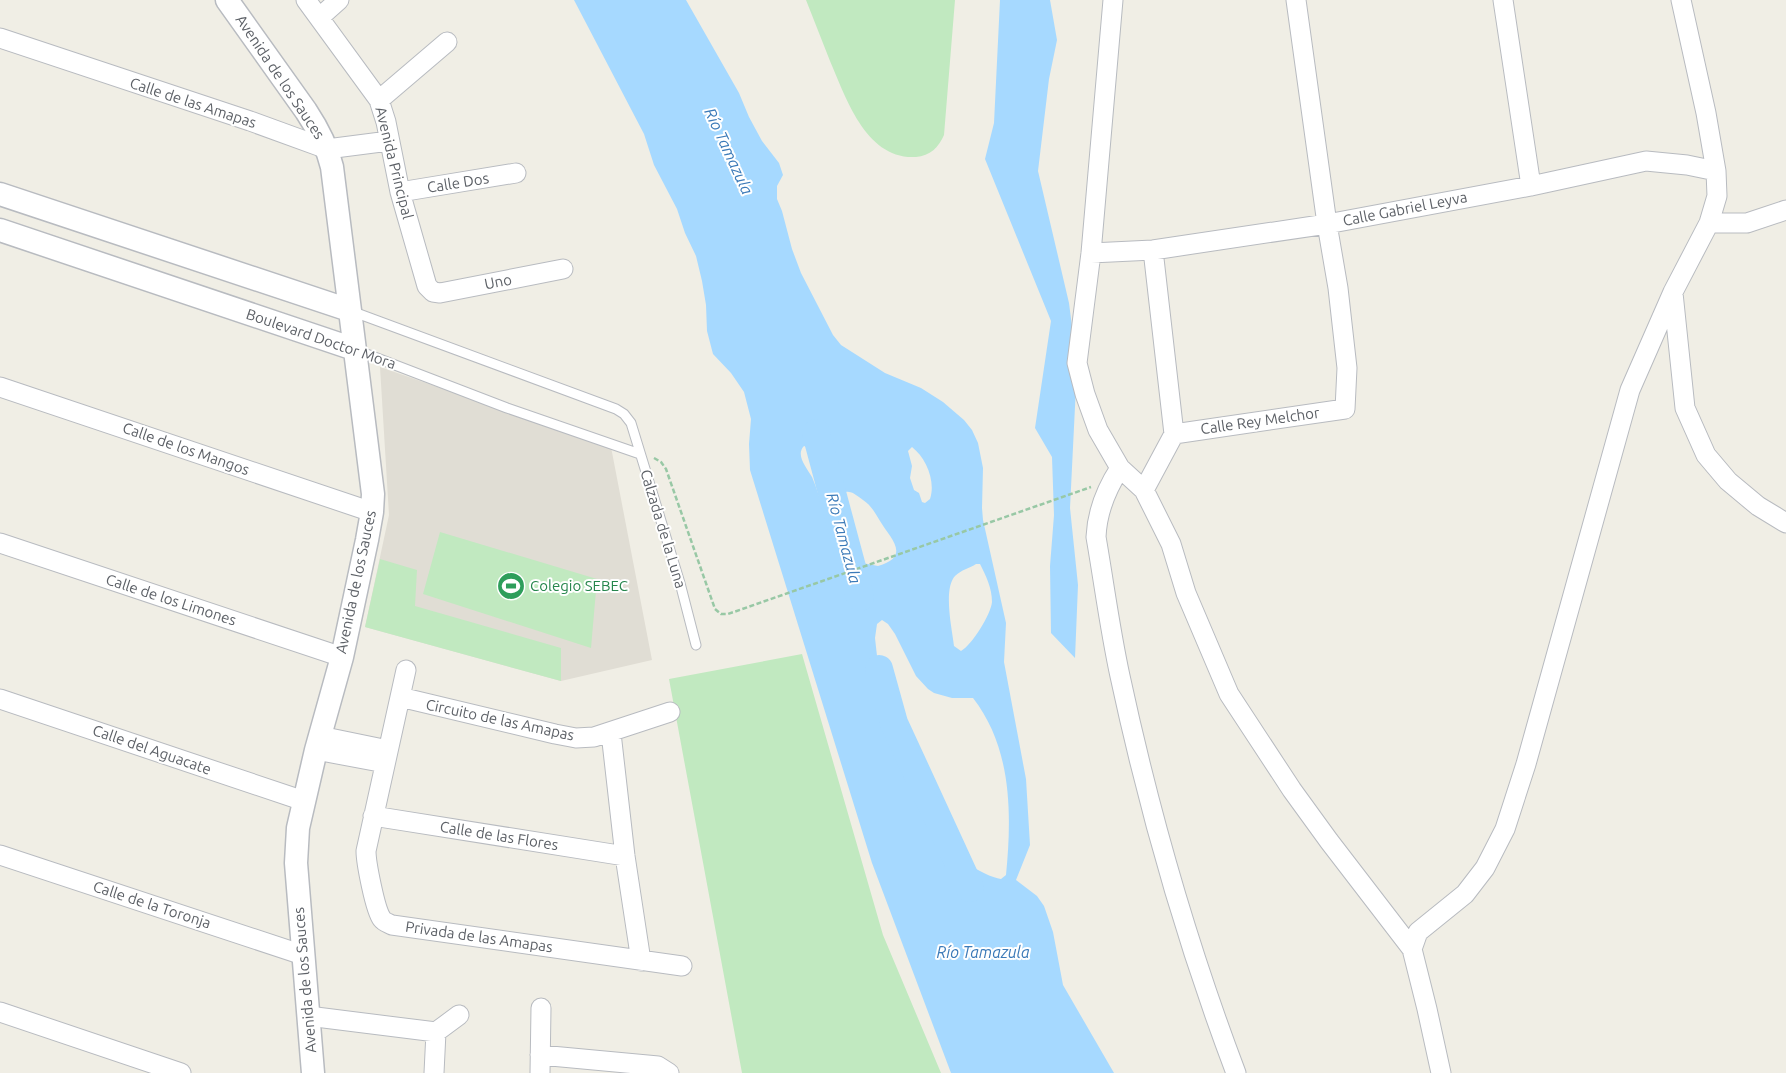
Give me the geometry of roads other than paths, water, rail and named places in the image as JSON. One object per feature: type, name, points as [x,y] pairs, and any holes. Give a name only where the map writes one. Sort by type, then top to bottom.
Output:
[{"type":"street","name":"Avenida de los Sauces","points":[[227,0],[318,128],[327,149],[332,166],[372,484],[372,512],[342,657],[318,743],[296,844],[313,1073]]},
{"type":"street","name":"Avenida Principal","points":[[306,0],[379,100],[386,122],[400,192],[427,286],[433,292]]},
{"type":"street","points":[[320,18],[339,0]]},
{"type":"street","points":[[1113,0],[1091,253],[1077,363],[1085,394],[1098,430],[1120,468],[1144,490],[1171,544],[1186,593],[1229,694],[1292,790],[1412,948],[1441,1073]]},
{"type":"street","points":[[1296,0],[1326,224]]},
{"type":"street","points":[[1503,0],[1531,186]]},
{"type":"street","points":[[1412,948],[1418,932],[1464,894],[1480,875],[1504,829],[1526,764],[1630,390],[1673,292],[1709,224],[1717,196],[1716,171],[1706,113],[1681,0]]},
{"type":"street","name":"Calle de las Amapas","points":[[0,38],[250,121],[327,149],[389,141]]},
{"type":"street","points":[[379,100],[447,42]]},
{"type":"street","name":"Calle Gabriel Leyva","points":[[1091,253],[1153,250],[1326,224],[1531,186],[1646,161],[1687,165],[1716,171]]},
{"type":"street","name":"Calle Dos","points":[[400,192],[516,173]]},
{"type":"street","points":[[0,194],[349,310]]},
{"type":"street","points":[[1709,224],[1747,223],[1786,210]]},
{"type":"street","name":"Calle Rey Melchor","points":[[1174,434],[1345,410],[1347,368],[1338,288],[1326,224]]},
{"type":"street","name":"Boulevard Doctor Mora","points":[[0,230],[354,349]]},
{"type":"street","points":[[1144,490],[1174,434],[1153,250]]},
{"type":"street","name":"Uno","points":[[433,292],[440,293],[563,269]]},
{"type":"street","points":[[1673,292],[1685,408],[1706,455],[1728,481],[1758,506],[1786,523]]},
{"type":"street","name":"Calle de los Mangos","points":[[0,387],[372,512]]},
{"type":"street","points":[[1120,468],[1112,480],[1097,522],[1096,537],[1120,674],[1156,830],[1220,1030],[1236,1073]]},
{"type":"street","name":"Calle de los Limones","points":[[0,543],[342,657]]},
{"type":"street","points":[[373,816],[406,670]]},
{"type":"street","name":"Circuito de las Amapas","points":[[400,697],[576,738],[594,737],[611,733],[629,724],[670,712]]},
{"type":"street","name":"Calle del Aguacate","points":[[0,699],[304,801]]},
{"type":"street","points":[[611,733],[626,856],[642,961]]},
{"type":"street","points":[[318,743],[386,756]]},
{"type":"street","name":"Calle de las Flores","points":[[373,816],[626,856]]},
{"type":"street","name":"Privada de las Amapas","points":[[373,816],[366,850],[366,864],[379,912],[383,920],[392,925],[682,966]]},
{"type":"street","name":"Calle de la Toronja","points":[[0,855],[304,955]]},
{"type":"street","points":[[541,1008],[540,1064],[658,1066],[669,1073]]},
{"type":"street","points":[[0,1012],[181,1073]]},
{"type":"street","points":[[308,1016],[436,1032],[460,1016]]},
{"type":"street","points":[[434,1073],[436,1032]]},
{"type":"lane","name":"Calzada de la Luna","points":[[349,310],[616,409],[624,414],[631,423],[680,583],[696,645]]},
{"type":"lane","name":"Boulevard Doctor Mora","points":[[354,349],[507,408],[640,454]]},
{"type":"water","name":"Río Tamazula","points":[[574,0],[686,0],[739,93],[762,141],[779,163],[783,175],[777,186],[777,199],[792,249],[801,273],[833,335],[841,345],[885,373],[921,388],[943,402],[964,420],[972,430],[978,443],[983,468],[983,520],[1006,623],[1004,662],[1026,779],[1030,845],[1016,880],[1037,896],[1044,906],[1053,932],[1063,985],[1114,1073],[951,1073],[872,863],[750,470],[749,444],[751,419],[744,392],[731,373],[713,354],[707,331],[706,305],[696,256],[685,233],[677,209],[654,165],[644,134]],"holes":[[[804,446],[809,448],[832,476],[837,492],[852,493],[873,509],[896,546],[894,557],[888,562],[878,566],[847,560],[839,556],[831,537],[816,487],[801,457]],[[912,447],[922,457],[931,478],[932,492],[930,499],[925,503],[922,502],[919,493],[914,490],[910,478],[912,466],[908,451]],[[980,564],[990,587],[992,597],[991,607],[980,629],[961,651],[954,646],[949,610],[951,582],[960,572]],[[882,620],[888,624],[916,676],[928,689],[934,693],[952,698],[973,698],[986,717],[1002,760],[1006,782],[1009,829],[1008,852],[1006,875],[1001,879],[984,873],[964,862],[945,848],[934,835],[897,735],[891,725],[888,700],[877,656],[875,638],[877,624]]]},
{"type":"water","points":[[1000,0],[1050,0],[1057,40],[1049,79],[1038,171],[1069,303],[1077,366],[1070,508],[1078,585],[1075,658],[1051,633],[1050,566],[1054,515],[1052,457],[1035,428],[1051,321],[985,159],[994,123]]},
{"type":"waterway","name":"Río Tamazula","points":[[816,433],[860,597]]},
{"type":"waterway","name":"Río Tamazula","points":[[879,669],[894,723],[970,888]]},
{"type":"place","name":"Colegio SEBEC","points":[[511,586]]}]
